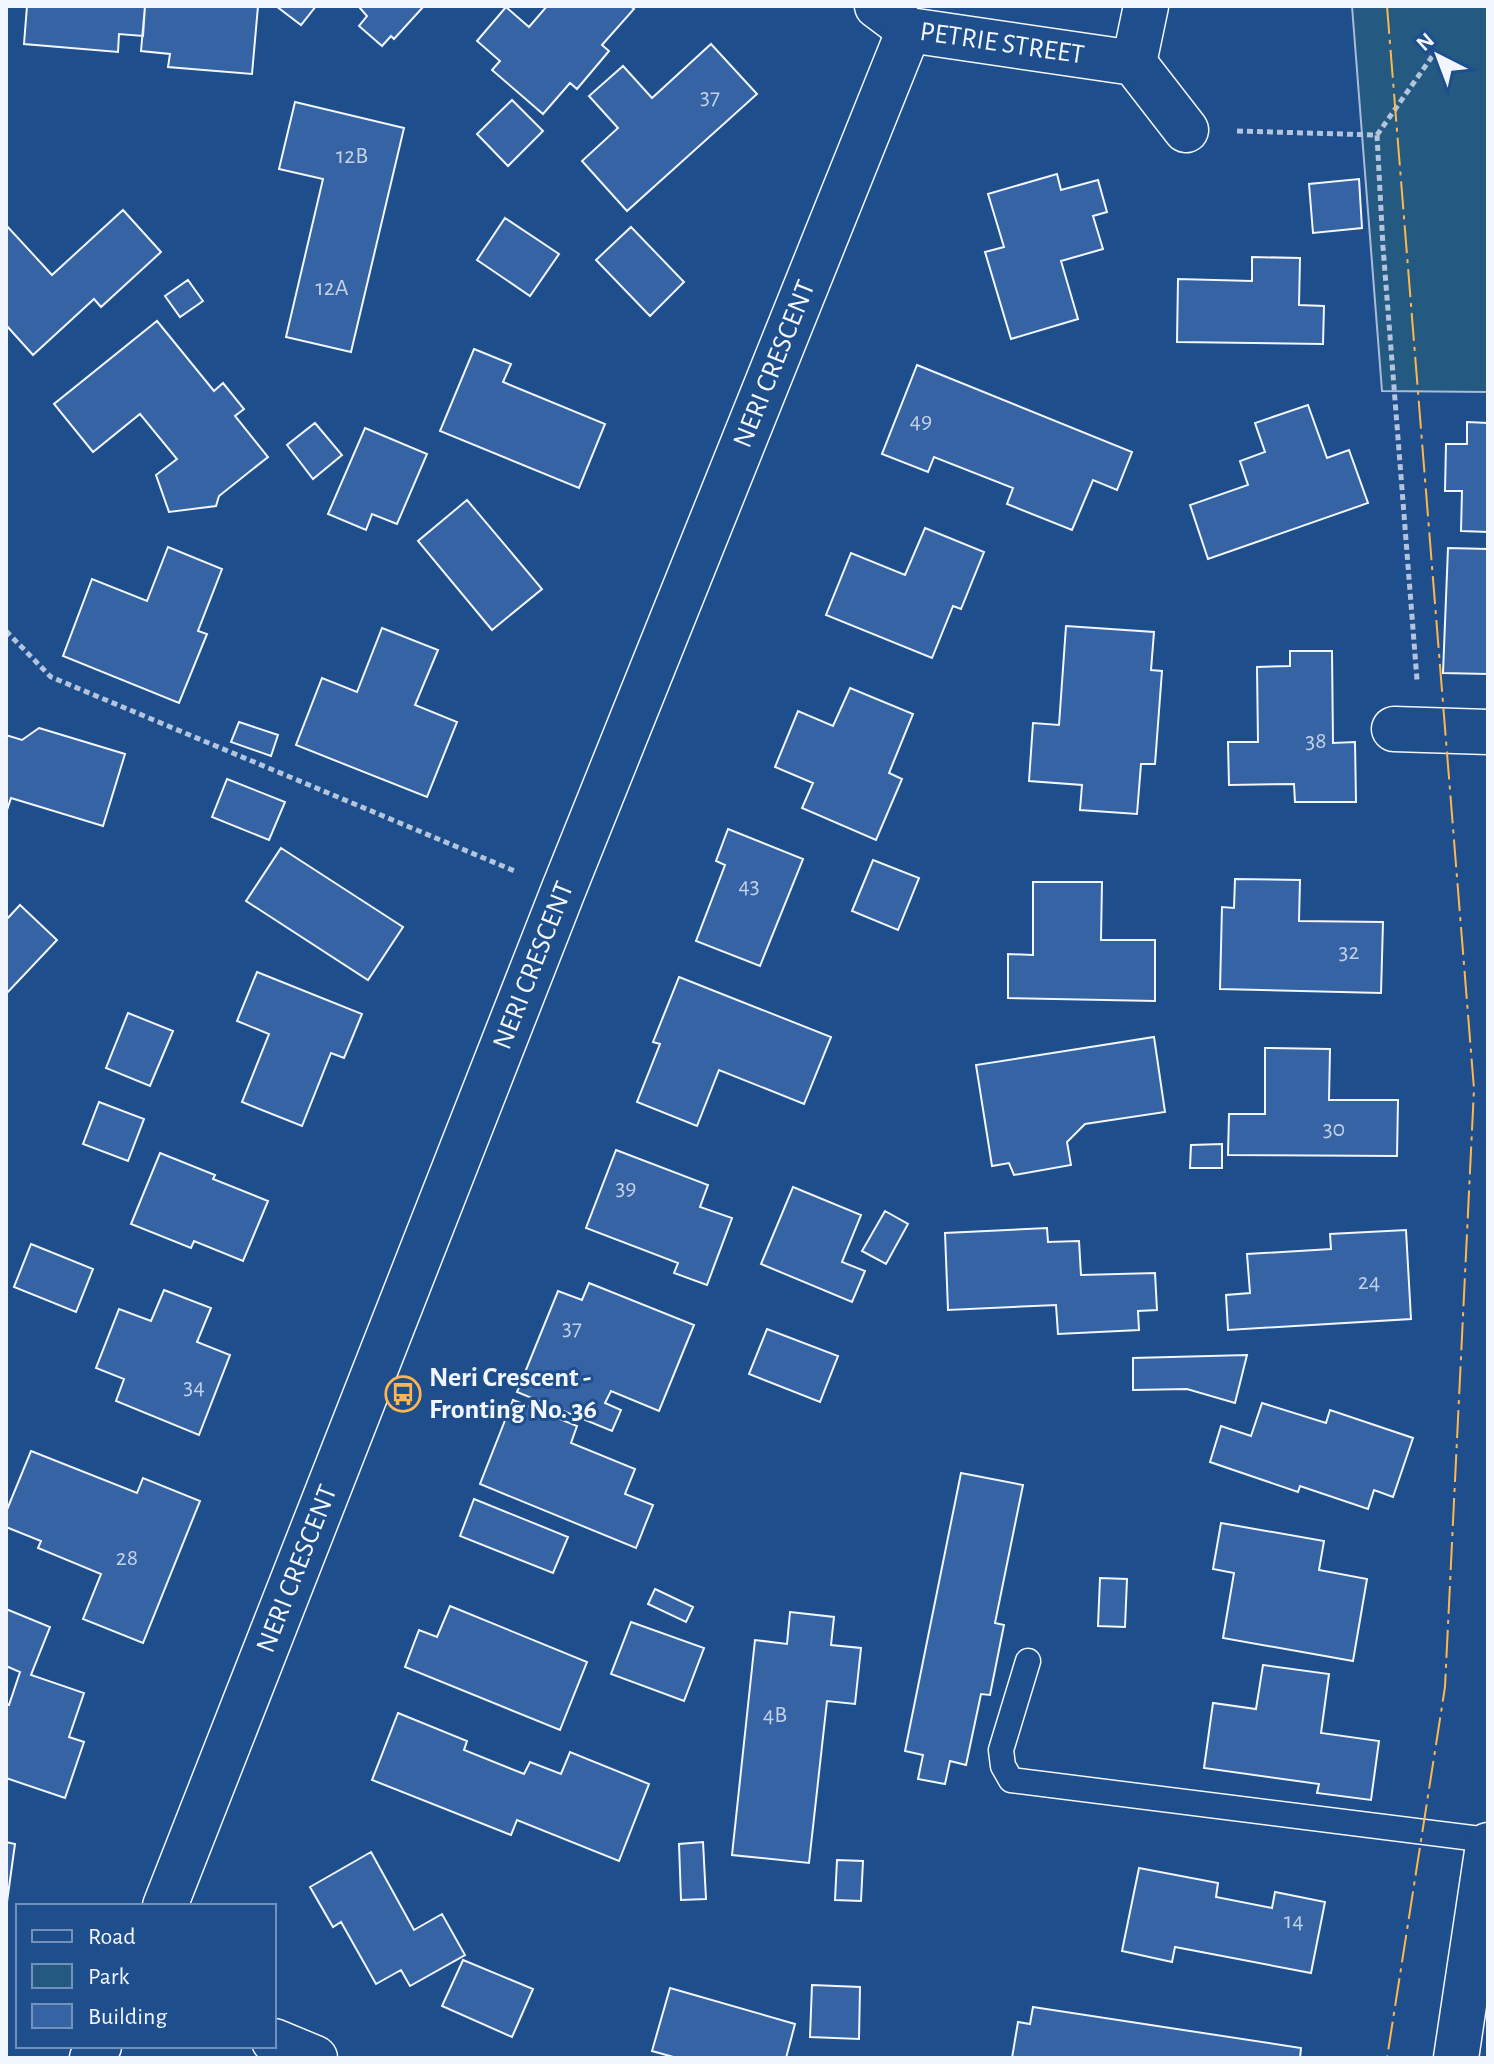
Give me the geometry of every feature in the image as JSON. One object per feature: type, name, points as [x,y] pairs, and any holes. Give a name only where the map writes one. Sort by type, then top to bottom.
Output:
[{"type":"street","points":[[1146,6],[1134,63],[1204,130]]},
{"type":"street","name":"PETRIE STREET","points":[[893,18],[1134,63]]},
{"type":"street","name":"NERI CRESCENT","points":[[166,1904],[563,891],[893,18]]},
{"type":"street","points":[[1394,729],[1488,732]]},
{"type":"street","points":[[1456,2058],[1488,1843]]},
{"type":"street","points":[[276,2042],[315,2058]]},
{"type":"lane","points":[[1028,1661],[1001,1750],[1003,1766],[1011,1780],[1488,1843]]},
{"type":"path","points":[[1418,693],[1377,135],[1436,51]]},
{"type":"path","points":[[1204,130],[1377,135]]},
{"type":"path","points":[[6,631],[51,677],[563,891]]},
{"type":"green space","points":[[1352,6],[1488,6],[1488,392],[1382,391]]},
{"type":"building","points":[[27,6],[145,6],[143,36],[119,34],[118,52],[24,44]]},
{"type":"building","points":[[145,6],[258,6],[252,74],[168,67],[170,54],[141,51]]},
{"type":"building","points":[[276,6],[316,6],[301,25]]},
{"type":"building","points":[[361,6],[424,6],[394,39],[391,36],[382,46],[359,26],[367,16]]},
{"type":"building","points":[[547,6],[630,6],[634,9],[602,45],[609,51],[577,89],[570,83],[543,114],[492,70],[500,61],[477,41],[506,7],[529,27]]},
{"type":"building","points":[[711,44],[757,94],[627,211],[582,161],[618,128],[589,96],[623,66],[652,98]]},
{"type":"building","points":[[512,100],[543,131],[508,166],[477,134]]},
{"type":"building","points":[[295,102],[404,128],[351,352],[286,337],[323,179],[279,169]]},
{"type":"building","points":[[1057,174],[1061,190],[1098,180],[1107,212],[1093,216],[1103,249],[1061,261],[1078,319],[1011,339],[985,252],[1004,247],[988,194]]},
{"type":"building","points":[[1359,179],[1362,228],[1313,233],[1309,184]]},
{"type":"building","points":[[123,210],[161,252],[101,307],[94,299],[33,355],[6,325],[6,225],[52,275]]},
{"type":"building","points":[[505,218],[559,254],[530,296],[477,260]]},
{"type":"building","points":[[631,227],[684,282],[650,316],[596,260]]},
{"type":"building","points":[[1252,257],[1300,258],[1299,305],[1324,306],[1323,344],[1177,342],[1178,279],[1252,281]]},
{"type":"building","points":[[188,280],[203,301],[180,317],[165,296]]},
{"type":"building","points":[[157,321],[214,391],[223,383],[244,409],[235,416],[268,457],[219,496],[216,506],[169,512],[156,475],[177,459],[140,414],[93,452],[54,404]]},
{"type":"building","points":[[474,349],[511,364],[503,382],[605,424],[579,488],[440,431]]},
{"type":"building","points":[[917,365],[1132,452],[1117,490],[1093,480],[1072,530],[1007,504],[1013,488],[934,457],[928,472],[882,454]]},
{"type":"building","points":[[1308,405],[1327,458],[1349,450],[1368,503],[1208,559],[1190,505],[1248,485],[1240,461],[1265,452],[1255,423]]},
{"type":"building","points":[[1467,422],[1488,423],[1488,532],[1461,531],[1462,491],[1445,491],[1446,444],[1467,444]]},
{"type":"building","points":[[315,423],[342,455],[313,479],[287,445]]},
{"type":"building","points":[[365,428],[427,454],[397,524],[372,514],[366,530],[328,514]]},
{"type":"building","points":[[467,500],[542,589],[492,630],[418,541]]},
{"type":"building","points":[[925,528],[984,552],[961,609],[953,606],[932,658],[826,615],[851,553],[905,575]]},
{"type":"building","points":[[168,547],[222,569],[198,631],[207,634],[179,703],[63,656],[92,579],[147,601]]},
{"type":"building","points":[[1448,548],[1488,549],[1488,674],[1443,673]]},
{"type":"building","points":[[1066,626],[1154,632],[1151,670],[1162,671],[1155,764],[1141,764],[1137,814],[1080,810],[1082,785],[1029,781],[1033,723],[1059,725]]},
{"type":"building","points":[[382,628],[438,650],[415,705],[457,722],[427,797],[296,745],[322,678],[357,692]]},
{"type":"building","points":[[1290,651],[1332,651],[1333,743],[1355,742],[1356,802],[1295,802],[1294,784],[1229,785],[1228,742],[1258,742],[1257,667],[1290,666]]},
{"type":"building","points":[[850,688],[913,714],[889,773],[902,779],[876,840],[802,808],[813,783],[775,767],[798,711],[833,726]]},
{"type":"building","points":[[239,722],[278,735],[271,756],[231,742]]},
{"type":"building","points":[[39,728],[125,754],[103,826],[11,798],[6,813],[6,735],[22,740]]},
{"type":"building","points":[[227,779],[285,802],[269,840],[212,817]]},
{"type":"building","points":[[728,829],[803,859],[760,966],[696,941],[725,865],[716,861]]},
{"type":"building","points":[[281,848],[403,927],[368,980],[246,901]]},
{"type":"building","points":[[873,860],[919,878],[898,930],[852,911]]},
{"type":"building","points":[[1235,879],[1300,880],[1299,921],[1383,922],[1381,993],[1220,989],[1222,907],[1234,908]]},
{"type":"building","points":[[1033,882],[1102,882],[1101,940],[1155,940],[1155,1001],[1008,998],[1008,954],[1033,955]]},
{"type":"building","points":[[20,905],[57,940],[6,994],[6,920]]},
{"type":"building","points":[[257,972],[362,1014],[344,1058],[331,1053],[302,1126],[242,1102],[269,1034],[237,1021]]},
{"type":"building","points":[[679,977],[831,1037],[804,1104],[719,1070],[697,1126],[637,1102],[660,1044],[653,1042]]},
{"type":"building","points":[[128,1013],[173,1031],[150,1086],[106,1068]]},
{"type":"building","points":[[1154,1037],[1165,1112],[1085,1124],[1067,1142],[1071,1165],[1014,1175],[1009,1163],[992,1166],[976,1065]]},
{"type":"building","points":[[1265,1048],[1330,1049],[1329,1100],[1398,1100],[1397,1156],[1228,1155],[1229,1114],[1265,1114]]},
{"type":"building","points":[[99,1102],[144,1119],[128,1161],[83,1144]]},
{"type":"building","points":[[1222,1144],[1222,1168],[1190,1168],[1191,1145]]},
{"type":"building","points":[[616,1150],[708,1185],[700,1207],[732,1218],[707,1285],[674,1273],[678,1263],[586,1228]]},
{"type":"building","points":[[160,1153],[268,1201],[243,1261],[194,1241],[191,1248],[131,1224]]},
{"type":"building","points":[[793,1187],[861,1215],[842,1262],[865,1271],[852,1302],[761,1264]]},
{"type":"building","points":[[885,1211],[908,1224],[886,1264],[862,1251]]},
{"type":"building","points":[[1047,1228],[1048,1242],[1079,1241],[1081,1275],[1155,1273],[1157,1310],[1138,1311],[1139,1330],[1058,1334],[1056,1305],[948,1310],[945,1233]]},
{"type":"building","points":[[1406,1230],[1411,1319],[1228,1330],[1226,1295],[1250,1293],[1247,1254],[1331,1249],[1330,1234]]},
{"type":"building","points":[[31,1244],[93,1269],[76,1312],[14,1287]]},
{"type":"building","points":[[589,1283],[694,1325],[659,1411],[611,1391],[605,1403],[621,1410],[612,1431],[517,1392],[558,1291],[582,1300]]},
{"type":"building","points":[[164,1290],[211,1308],[197,1342],[230,1355],[199,1435],[116,1401],[124,1379],[96,1368],[119,1309],[151,1321]]},
{"type":"building","points":[[767,1329],[838,1356],[820,1402],[749,1374]]},
{"type":"building","points":[[1247,1355],[1235,1403],[1187,1389],[1133,1390],[1133,1358]]},
{"type":"building","points":[[513,1400],[577,1426],[571,1443],[635,1469],[625,1494],[653,1505],[636,1548],[480,1484]]},
{"type":"building","points":[[1262,1403],[1326,1423],[1330,1410],[1413,1438],[1393,1497],[1374,1490],[1368,1509],[1300,1486],[1298,1492],[1210,1462],[1221,1426],[1251,1436]]},
{"type":"building","points":[[31,1451],[137,1493],[143,1478],[200,1501],[143,1643],[83,1619],[101,1574],[38,1548],[41,1541],[6,1527],[6,1512]]},
{"type":"building","points":[[961,1473],[1023,1485],[995,1623],[1004,1625],[990,1695],[981,1694],[966,1765],[950,1761],[945,1784],[918,1779],[923,1755],[905,1751]]},
{"type":"building","points":[[474,1499],[568,1537],[553,1573],[460,1536]]},
{"type":"building","points":[[1221,1523],[1324,1541],[1319,1570],[1367,1579],[1353,1661],[1223,1638],[1234,1573],[1213,1569]]},
{"type":"building","points":[[1100,1578],[1127,1579],[1125,1627],[1098,1626]]},
{"type":"building","points":[[655,1589],[693,1607],[686,1622],[648,1604]]},
{"type":"building","points":[[450,1606],[587,1662],[560,1730],[405,1667],[419,1630],[437,1637]]},
{"type":"building","points":[[6,1609],[50,1627],[31,1675],[84,1693],[69,1737],[84,1742],[65,1798],[6,1778],[6,1704],[9,1705],[20,1672],[6,1666]]},
{"type":"building","points":[[790,1612],[834,1617],[831,1645],[861,1648],[855,1704],[827,1701],[809,1863],[732,1855],[755,1640],[787,1644]]},
{"type":"building","points":[[631,1622],[704,1648],[684,1701],[611,1674]]},
{"type":"building","points":[[1263,1665],[1329,1674],[1321,1733],[1379,1741],[1371,1800],[1317,1793],[1319,1784],[1204,1768],[1213,1703],[1256,1709]]},
{"type":"building","points":[[398,1713],[467,1741],[464,1750],[524,1774],[530,1762],[561,1774],[570,1752],[649,1784],[619,1861],[517,1820],[511,1835],[372,1780]]},
{"type":"building","points":[[6,1842],[15,1844],[6,1909]]},
{"type":"building","points":[[703,1842],[706,1899],[681,1900],[679,1844]]},
{"type":"building","points":[[371,1852],[414,1930],[442,1914],[465,1955],[410,1986],[401,1970],[376,1984],[341,1922],[333,1927],[310,1887]]},
{"type":"building","points":[[837,1860],[863,1861],[861,1901],[835,1900]]},
{"type":"building","points":[[1139,1868],[1218,1883],[1216,1897],[1272,1908],[1275,1892],[1325,1902],[1311,1973],[1175,1947],[1172,1962],[1122,1951]]},
{"type":"building","points":[[463,1960],[533,1989],[512,2037],[442,2006]]},
{"type":"building","points":[[812,1985],[860,1987],[859,2039],[810,2037]]},
{"type":"building","points":[[670,1988],[795,2024],[786,2058],[677,2058],[652,2051]]},
{"type":"building","points":[[1033,2007],[1301,2048],[1300,2058],[1012,2058],[1018,2022],[1030,2024]]},
{"type":"power","points":[[1387,6],[1474,1089],[1445,1687],[1387,2058]]},
{"type":"place","name":"Neri Crescent - Fronting No. 36","points":[[403,1394]]}]
